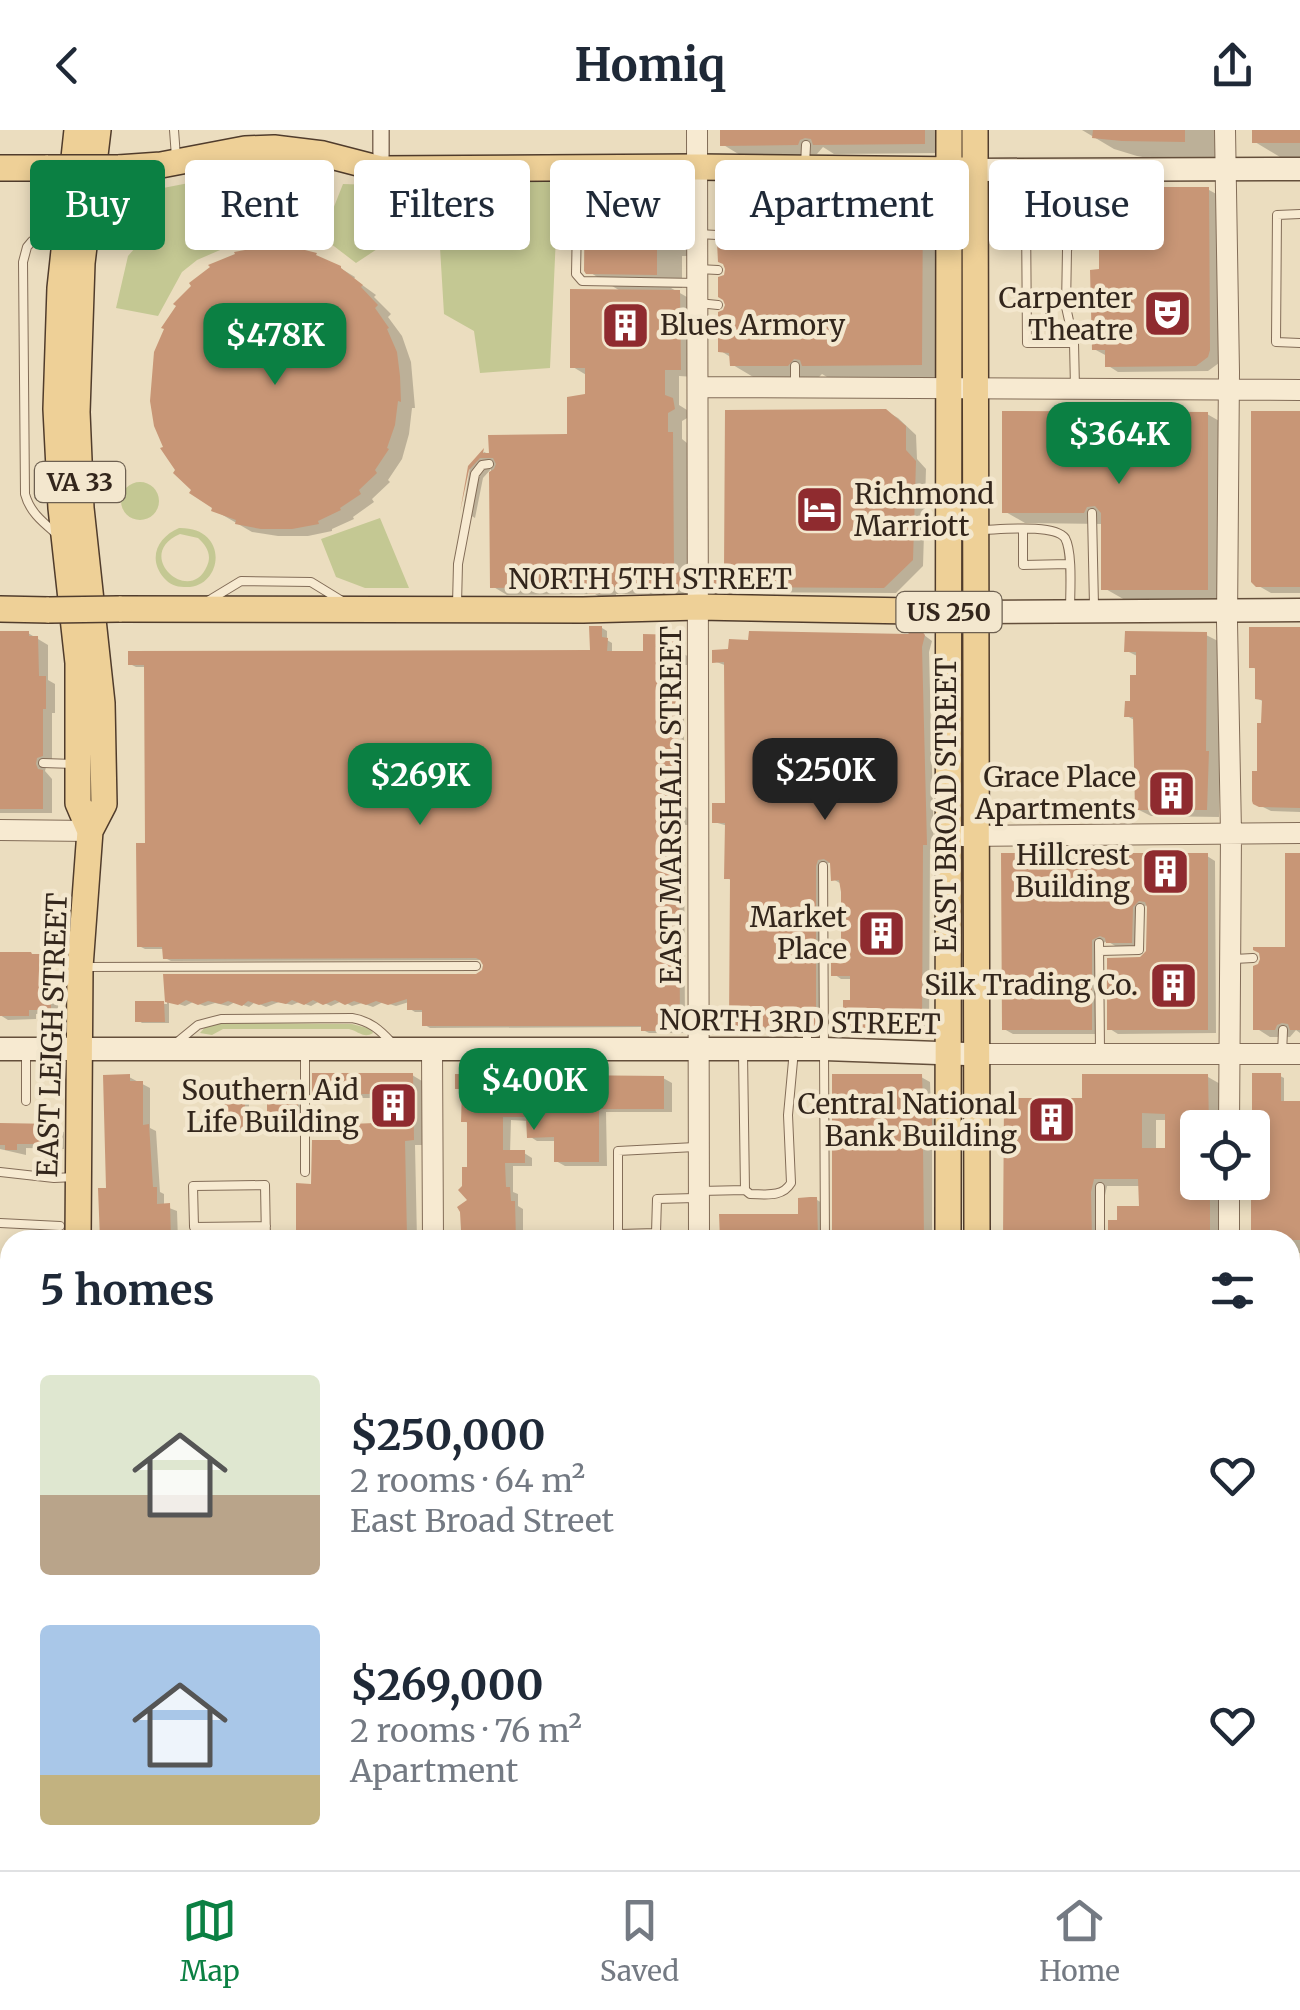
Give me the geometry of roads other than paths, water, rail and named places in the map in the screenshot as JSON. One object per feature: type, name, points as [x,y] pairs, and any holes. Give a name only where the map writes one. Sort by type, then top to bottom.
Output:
[{"type":"main road","name":"EAST LEIGH STREET","points":[[73,160],[77,130]]},
{"type":"main road","name":"EAST LEIGH STREET","points":[[69,1230],[78,1177],[80,966],[90,831],[104,804],[103,724],[82,508],[77,382],[82,263],[98,130]]},
{"type":"main road","name":"EAST BROAD STREET","points":[[949,130],[949,160]]},
{"type":"main road","name":"EAST BROAD STREET","points":[[976,130],[977,1230]]},
{"type":"main road","points":[[0,168],[118,168],[274,148],[354,162]]},
{"type":"main road","points":[[794,160],[806,156],[847,160]]},
{"type":"main road","points":[[697,167],[715,170]]},
{"type":"main road","points":[[1164,169],[1300,169]]},
{"type":"main road","points":[[969,170],[989,170]]},
{"type":"main road","name":"EAST LEIGH STREET","points":[[64,250],[56,383],[58,461],[78,663],[78,802],[90,831]]},
{"type":"main road","name":"EAST BROAD STREET","points":[[948,1230],[949,250]]},
{"type":"main road","name":"NORTH 5TH STREET","points":[[0,610],[699,607],[950,612],[1300,610]]},
{"type":"main road","name":"NORTH 3RD STREET","points":[[0,1049],[699,1050],[804,1043],[976,1054]]},
{"type":"street","points":[[381,130],[381,160]]},
{"type":"street","name":"EAST MARSHALL STREET","points":[[698,130],[697,167],[708,234],[698,387],[699,1230]]},
{"type":"street","points":[[1225,130],[1229,1110]]},
{"type":"street","points":[[698,387],[795,376],[950,388],[1300,390]]},
{"type":"street","points":[[0,830],[90,831]]},
{"type":"street","points":[[949,836],[1300,833]]},
{"type":"street","points":[[432,1050],[433,1230]]},
{"type":"street","name":"NORTH 3RD STREET","points":[[976,1054],[1291,1054]]},
{"type":"street","points":[[1229,1200],[1229,1230]]},
{"type":"lane","points":[[174,130],[176,162]]},
{"type":"lane","points":[[246,149],[250,200],[255,208],[276,216],[286,213],[300,200],[306,152]]},
{"type":"lane","points":[[1300,214],[1277,215],[1276,324],[1276,342],[1300,343]]},
{"type":"lane","points":[[30,243],[24,262],[23,295],[25,494],[38,518],[65,541]]},
{"type":"lane","points":[[576,250],[576,274],[582,281],[706,286]]},
{"type":"lane","points":[[1026,250],[1026,343],[1074,343]]},
{"type":"lane","points":[[1067,250],[1066,306],[1074,343],[1075,388]]},
{"type":"lane","points":[[457,610],[458,564],[474,474],[482,465],[489,464]]},
{"type":"lane","points":[[1082,610],[1092,513]]},
{"type":"lane","points":[[977,530],[1058,533],[1068,549],[1082,610]]},
{"type":"lane","points":[[1022,530],[1024,565],[1069,564]]},
{"type":"lane","points":[[43,763],[78,765]]},
{"type":"lane","points":[[656,1230],[656,1198],[745,1190],[750,1194],[781,1193],[791,1182],[788,1115],[804,1043],[822,866]]},
{"type":"lane","points":[[1100,1054],[1100,947],[1139,950],[1140,908]]},
{"type":"lane","points":[[1230,959],[1253,958]]},
{"type":"lane","points":[[80,966],[476,966]]},
{"type":"lane","points":[[168,1050],[206,1022],[352,1018],[378,1029],[398,1049]]},
{"type":"lane","points":[[1283,1030],[1291,1054]]},
{"type":"lane","points":[[804,1043],[824,1230]]},
{"type":"lane","points":[[743,1049],[745,1190]]},
{"type":"lane","points":[[26,1050],[26,1101]]},
{"type":"lane","points":[[305,1050],[305,1172]]},
{"type":"lane","points":[[618,1230],[618,1151],[700,1147]]},
{"type":"lane","points":[[0,1172],[78,1177]]},
{"type":"lane","points":[[266,1226],[194,1227],[194,1186],[265,1185],[266,1226],[266,1230]]},
{"type":"lane","points":[[1100,1187],[1100,1230]]},
{"type":"lane","points":[[0,1224],[46,1230]]},
{"type":"place","name":"Carpenter Theatre","points":[[1168,314]]},
{"type":"place","name":"Blues Armory","points":[[625,325]]},
{"type":"place","name":"Richmond Marriott","points":[[819,510]]},
{"type":"place","name":"Grace Place Apartments","points":[[1171,793]]},
{"type":"place","name":"Hillcrest Building","points":[[1165,871]]},
{"type":"place","name":"Market Place","points":[[882,933]]},
{"type":"place","name":"Silk Trading Co.","points":[[1173,985]]},
{"type":"place","name":"Southern Aid Life Building","points":[[394,1106]]},
{"type":"place","name":"Central National Bank Building","points":[[1052,1120]]}]
